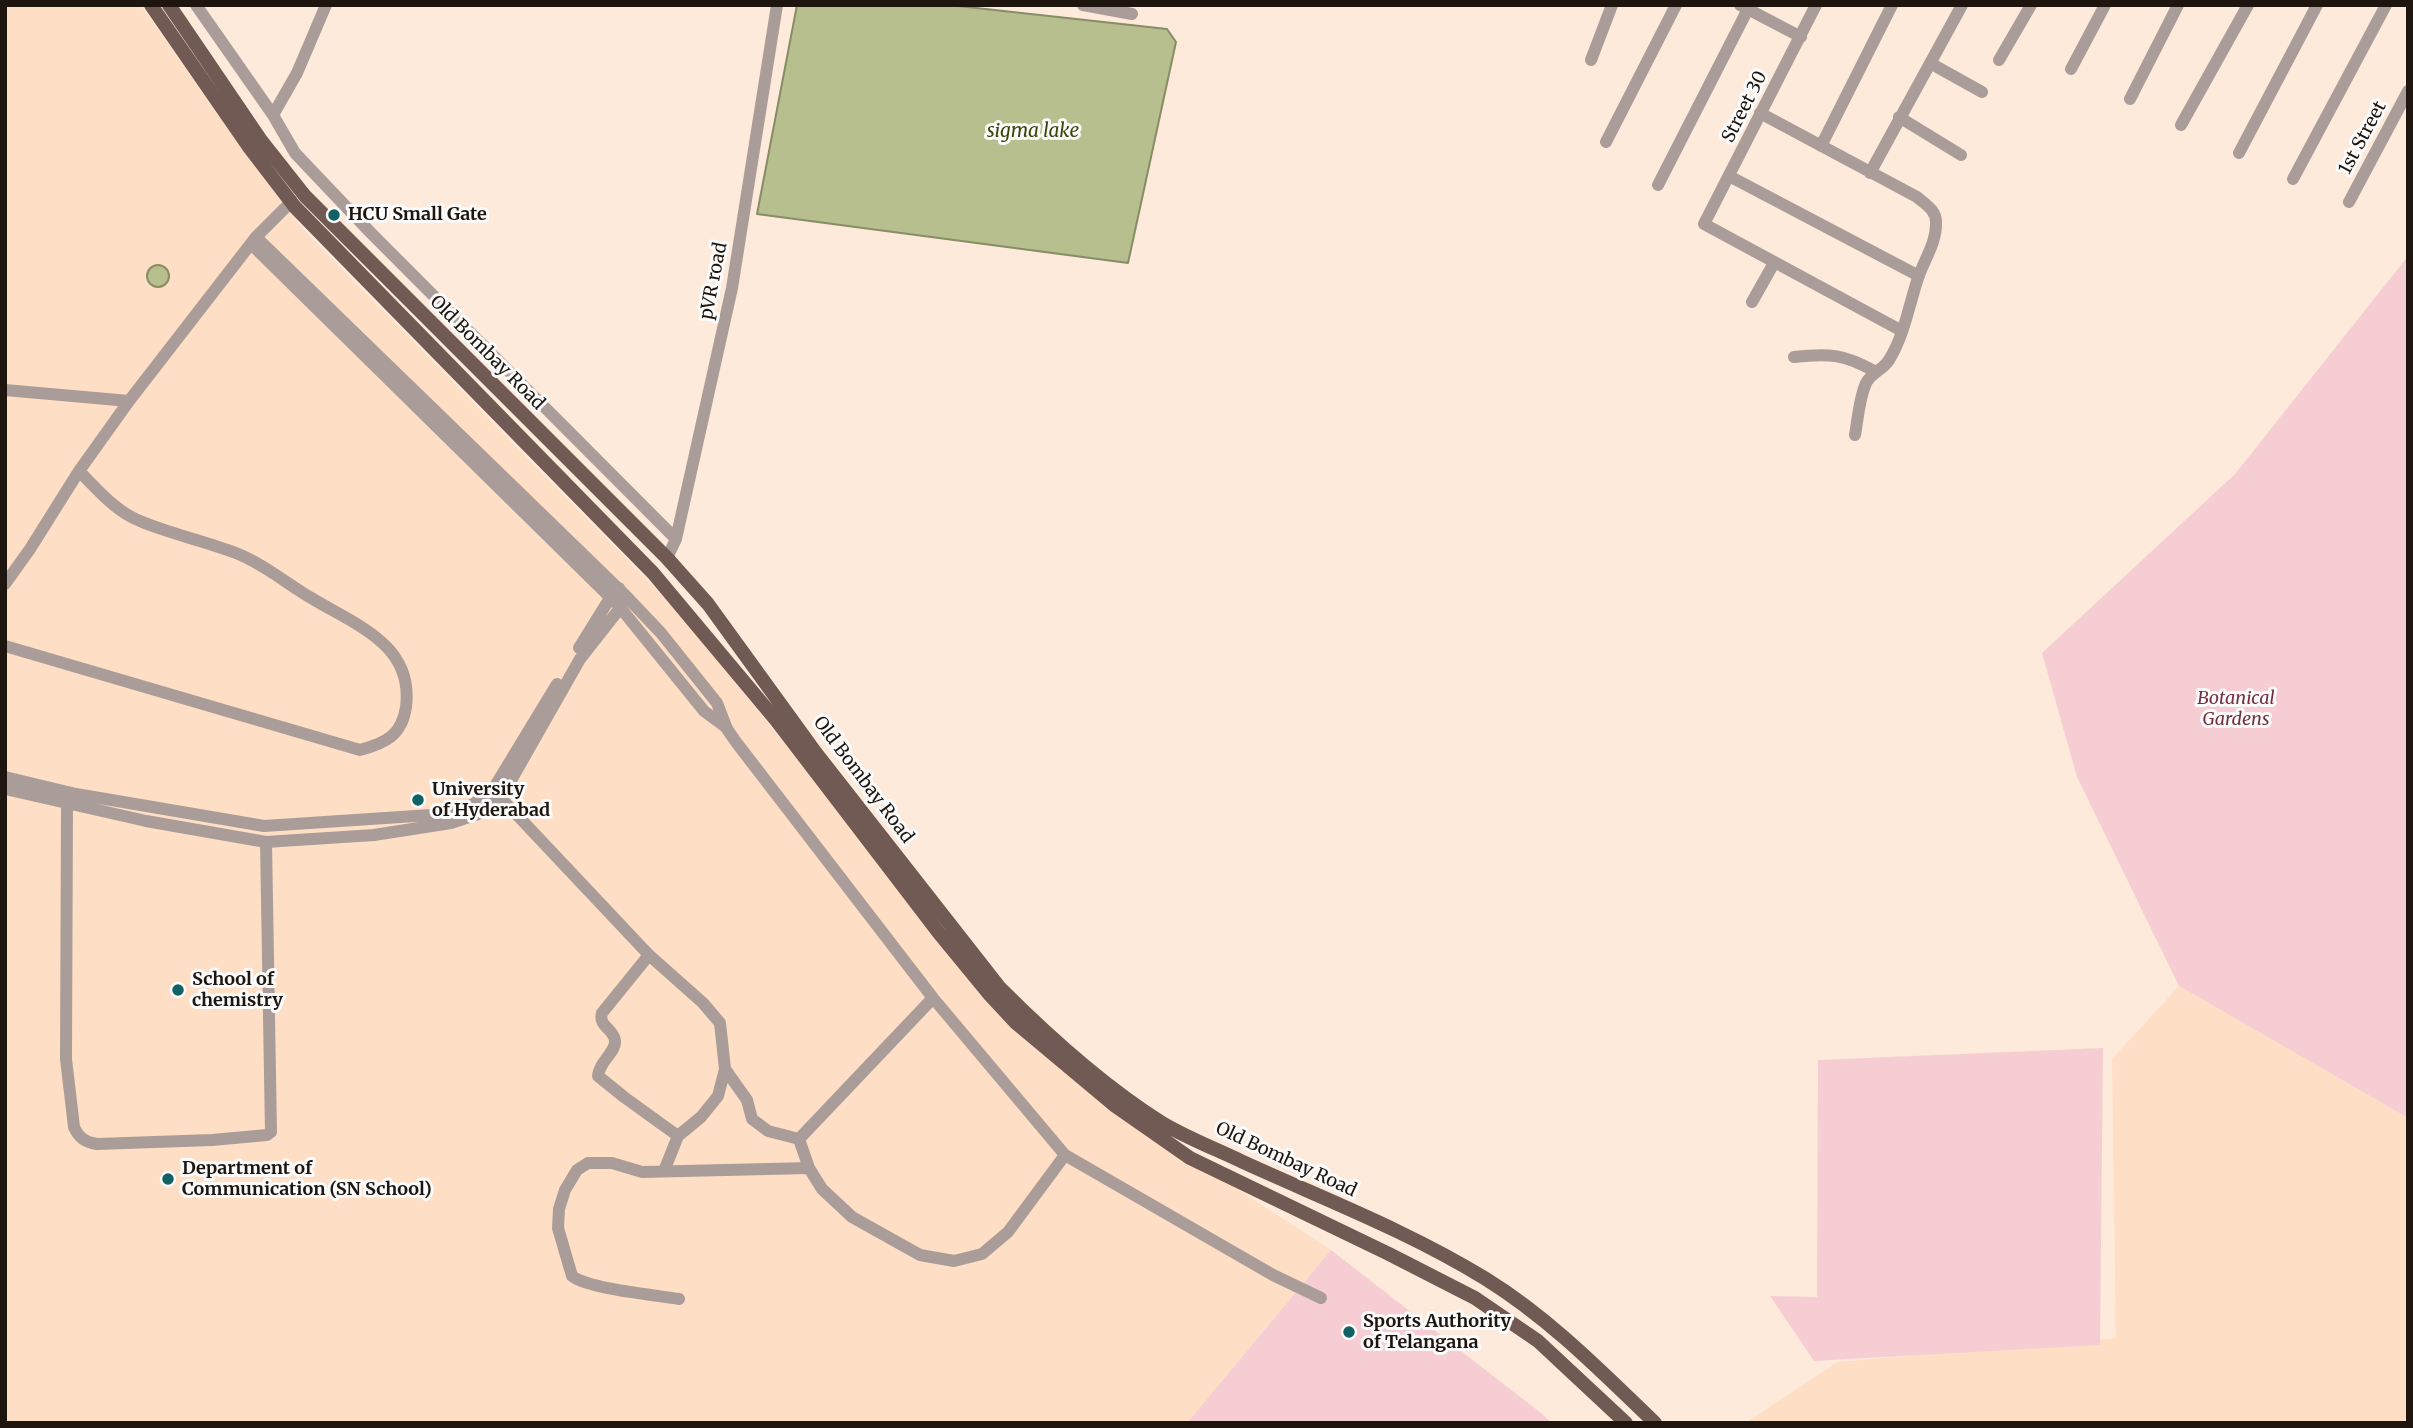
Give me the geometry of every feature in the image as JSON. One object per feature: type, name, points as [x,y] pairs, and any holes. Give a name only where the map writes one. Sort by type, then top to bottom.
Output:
[{"type":"main road","name":"Old Bombay Road","points":[[151,5],[249,147],[291,202],[661,582],[776,720],[939,933],[1016,1023],[1114,1105],[1190,1158],[1475,1298],[1538,1340],[1626,1423]]},
{"type":"main road","name":"Old Bombay Road","points":[[169,5],[260,139],[305,196],[667,558],[708,604],[816,753],[1000,988],[1054,1040],[1163,1124],[1410,1239],[1487,1279],[1550,1325],[1655,1423]]},
{"type":"street","points":[[196,5],[273,115],[295,153],[676,539]]},
{"type":"street","points":[[273,115],[297,72],[326,5]]},
{"type":"street","name":"pVR road","points":[[667,558],[676,539],[732,288],[777,5]]},
{"type":"street","points":[[1083,5],[1132,14]]},
{"type":"street","points":[[1591,60],[1612,5]]},
{"type":"street","points":[[1606,142],[1676,5]]},
{"type":"street","name":"Street 30","points":[[1774,263],[1704,224],[1816,5]]},
{"type":"street","points":[[1821,146],[1892,5]]},
{"type":"street","points":[[1870,173],[1962,5]]},
{"type":"street","points":[[2000,60],[2031,5]]},
{"type":"street","points":[[2071,69],[2105,5]]},
{"type":"street","points":[[2130,99],[2178,5]]},
{"type":"street","points":[[2181,125],[2248,5]]},
{"type":"street","points":[[2239,153],[2316,5]]},
{"type":"street","points":[[2293,179],[2386,5]]},
{"type":"street","points":[[1658,185],[1744,7],[1801,37]]},
{"type":"street","points":[[1930,63],[1982,92]]},
{"type":"street","name":"1st Street","points":[[2348,202],[2408,91]]},
{"type":"street","points":[[1760,113],[1917,197],[1930,207],[1936,219],[1934,238],[1902,331],[1889,360],[1874,371],[1862,394],[1855,435]]},
{"type":"street","points":[[1899,117],[1961,155]]},
{"type":"street","points":[[1729,176],[1919,276]]},
{"type":"street","points":[[5,584],[79,471],[129,401],[254,240],[291,202]]},
{"type":"street","points":[[254,240],[619,598],[661,633],[717,703],[727,729],[835,873],[933,998],[1065,1155],[1273,1275],[1321,1298]]},
{"type":"street","points":[[1752,302],[1774,263],[1902,331]]},
{"type":"street","points":[[1794,357],[1834,355],[1858,362],[1874,371]]},
{"type":"street","points":[[5,390],[129,401]]},
{"type":"street","points":[[5,646],[360,750],[380,744],[392,736],[404,722],[407,697],[401,665],[377,638],[276,573],[239,554],[138,521],[115,506],[79,471]]},
{"type":"street","points":[[5,777],[76,794],[264,826],[413,818],[457,812],[475,803],[495,786],[619,598]]},
{"type":"street","points":[[5,789],[67,804],[267,842],[374,835],[452,823],[478,814],[501,798],[580,659],[619,598]]},
{"type":"street","points":[[501,798],[649,955],[703,1003],[720,1023],[725,1069],[718,1096],[701,1117],[678,1136],[664,1171]]},
{"type":"street","points":[[67,804],[66,1059],[74,1127],[78,1136],[86,1143],[212,1140],[267,1135],[271,1132],[267,842]]},
{"type":"street","points":[[649,955],[602,1013],[602,1024],[615,1041],[614,1047],[600,1066],[598,1076],[678,1136]]},
{"type":"street","points":[[799,1139],[933,998]]},
{"type":"street","points":[[725,1069],[747,1100],[752,1119],[768,1131],[799,1139]]},
{"type":"street","points":[[799,1139],[809,1168],[822,1189],[852,1217],[920,1255],[954,1262],[982,1254],[1008,1232],[1065,1155]]},
{"type":"street","points":[[679,1299],[577,1280],[572,1276],[558,1228],[559,1209],[565,1190],[577,1170],[589,1163],[612,1163],[642,1172],[809,1168]]},
{"type":"shaded area","name":"University of Hyderabad","points":[[5,5],[141,5],[302,228],[672,605],[990,995],[1190,1158],[1331,1250],[1187,1423],[5,1423]]},
{"type":"shaded area","points":[[2179,986],[2408,1118],[2408,1423],[1745,1423],[1838,1362],[2116,1338],[2112,1059]]},
{"type":"green space","name":"Botanical Gardens","points":[[2408,256],[2408,1118],[2179,986],[2077,777],[2042,653],[2235,474]]},
{"type":"green space","points":[[2103,1048],[2100,1345],[1814,1361],[1770,1296],[1817,1297],[1818,1060]]},
{"type":"green space","name":"Sports Authority of Telangana","points":[[1331,1250],[1541,1413],[1552,1423],[1187,1423]]},
{"type":"water","name":"sigma lake","points":[[797,5],[949,5],[1167,29],[1176,42],[1128,263],[757,214]]},
{"type":"water","points":[[158,265],[166,268],[169,276],[166,284],[158,287],[150,284],[147,276],[150,268]]},
{"type":"place","name":"HCU Small Gate","points":[[334,215]]},
{"type":"place","name":"University of Hyderabad","points":[[418,800]]},
{"type":"place","name":"School of chemistry","points":[[178,990]]},
{"type":"place","name":"Department of Communication (SN School)","points":[[168,1179]]},
{"type":"place","name":"Sports Authority of Telangana","points":[[1349,1332]]}]
